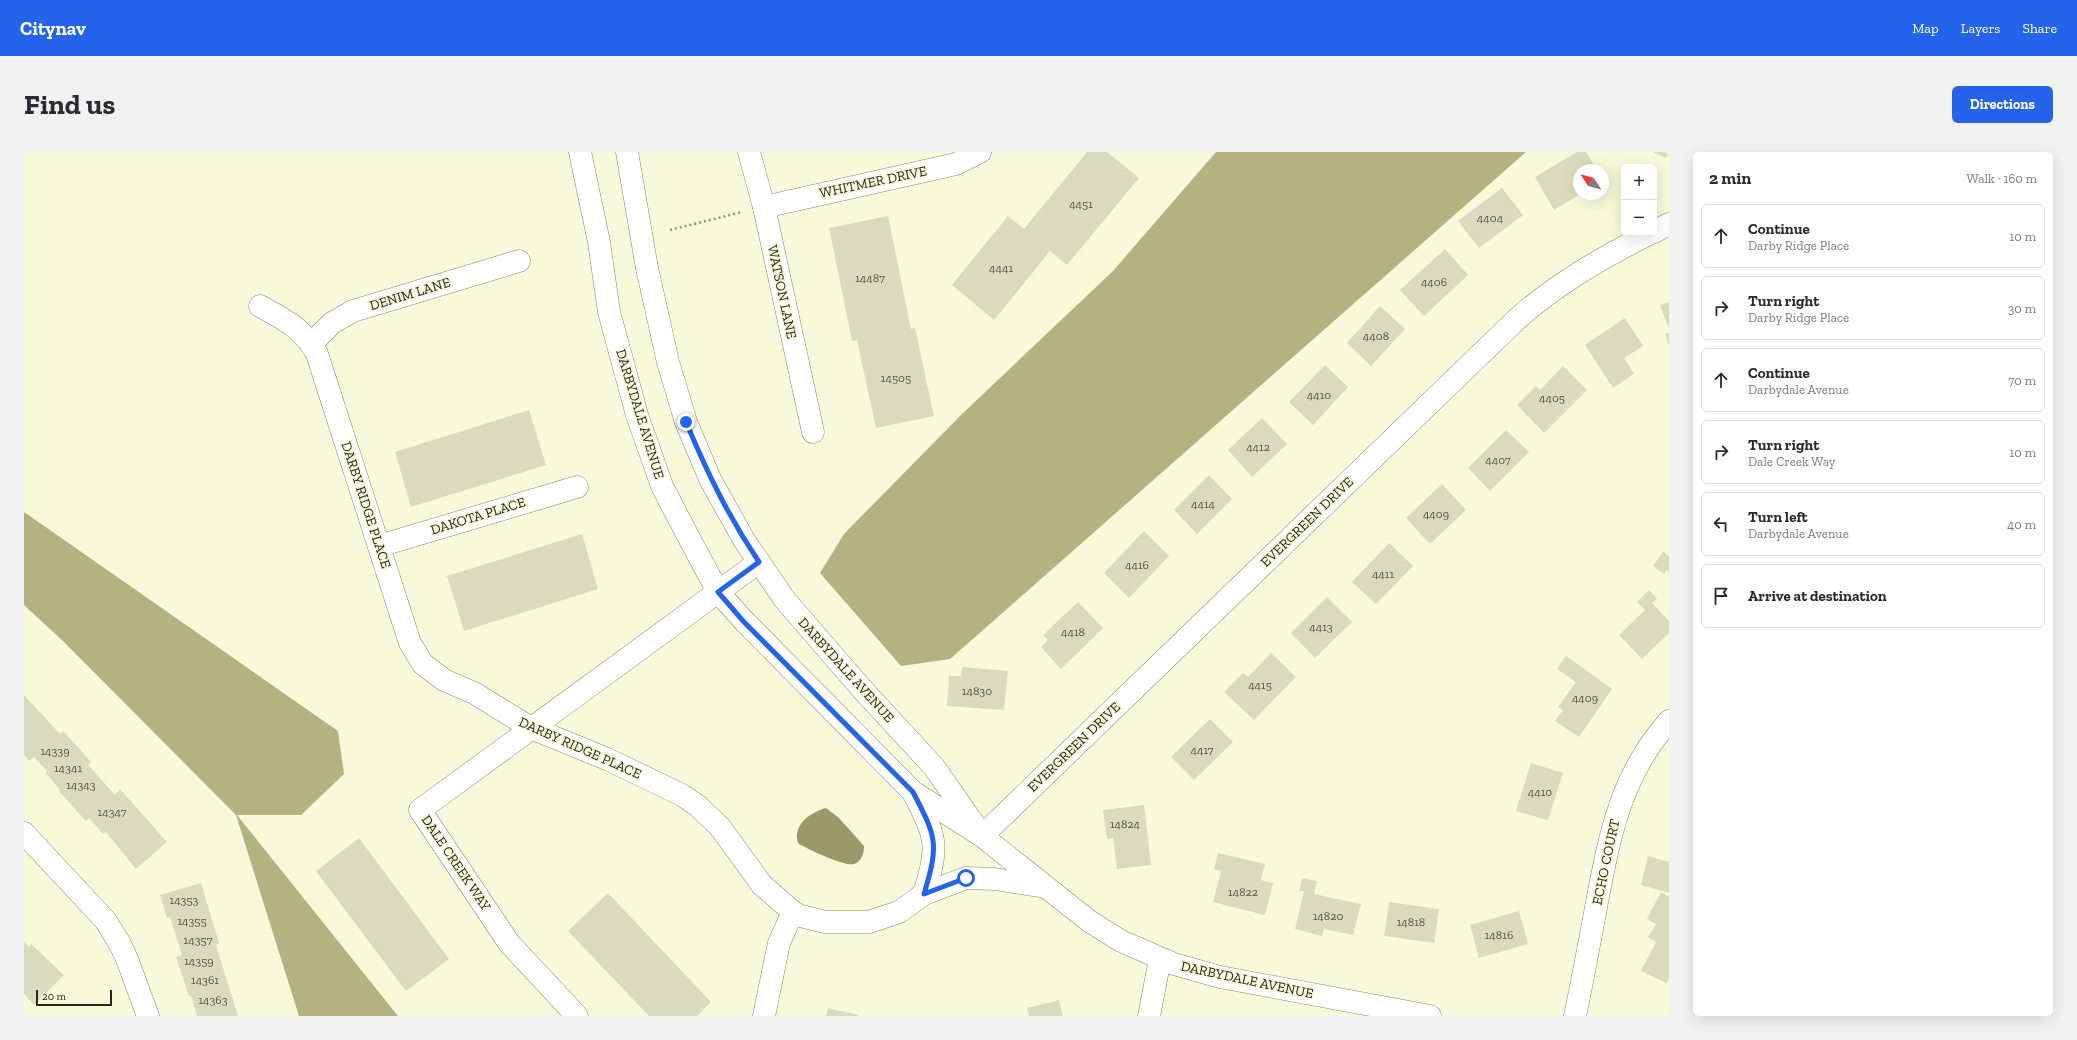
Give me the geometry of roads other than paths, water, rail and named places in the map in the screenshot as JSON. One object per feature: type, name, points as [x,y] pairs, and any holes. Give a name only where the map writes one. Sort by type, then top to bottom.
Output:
[{"type":"street","name":"DARBYDALE AVENUE","points":[[580,152],[599,242],[609,312],[637,415],[662,486],[718,592],[744,622],[913,792],[982,836],[1089,921],[1121,941],[1160,959],[1220,977],[1430,1016]]},
{"type":"street","name":"DARBYDALE AVENUE","points":[[627,152],[649,275],[668,362],[686,422],[710,479],[744,540],[785,600],[811,631],[934,767],[982,836]]},
{"type":"street","name":"WATSON LANE","points":[[749,152],[764,207],[813,432]]},
{"type":"street","name":"WHITMER DRIVE","points":[[764,207],[956,164],[980,152]]},
{"type":"street","points":[[1657,230],[1669,224]]},
{"type":"street","name":"EVERGREEN DRIVE","points":[[982,836],[1517,319],[1538,301],[1593,264],[1645,236]]},
{"type":"street","name":"DENIM LANE","points":[[312,343],[332,323],[353,311],[519,261]]},
{"type":"street","name":"DARBY RIDGE PLACE","points":[[260,306],[297,327],[312,343],[317,354],[410,643],[423,664],[444,680],[474,693],[531,728],[607,759],[682,795],[698,806],[720,827],[756,878],[793,912],[825,922],[868,922],[899,912],[924,894],[966,878],[994,879],[1046,888]]},
{"type":"street","name":"DAKOTA PLACE","points":[[379,546],[577,487]]},
{"type":"street","name":"DALE CREEK WAY","points":[[577,1016],[509,943],[420,810],[759,562]]},
{"type":"street","name":"ECHO COURT","points":[[1576,1016],[1614,820],[1626,788],[1642,757],[1669,721]]},
{"type":"street","points":[[913,792],[931,826],[934,849],[934,861],[924,894]]},
{"type":"street","points":[[24,833],[105,920],[124,954],[148,1016]]},
{"type":"street","points":[[764,1016],[779,942],[793,912]]},
{"type":"street","points":[[1149,1016],[1160,959]]}]
